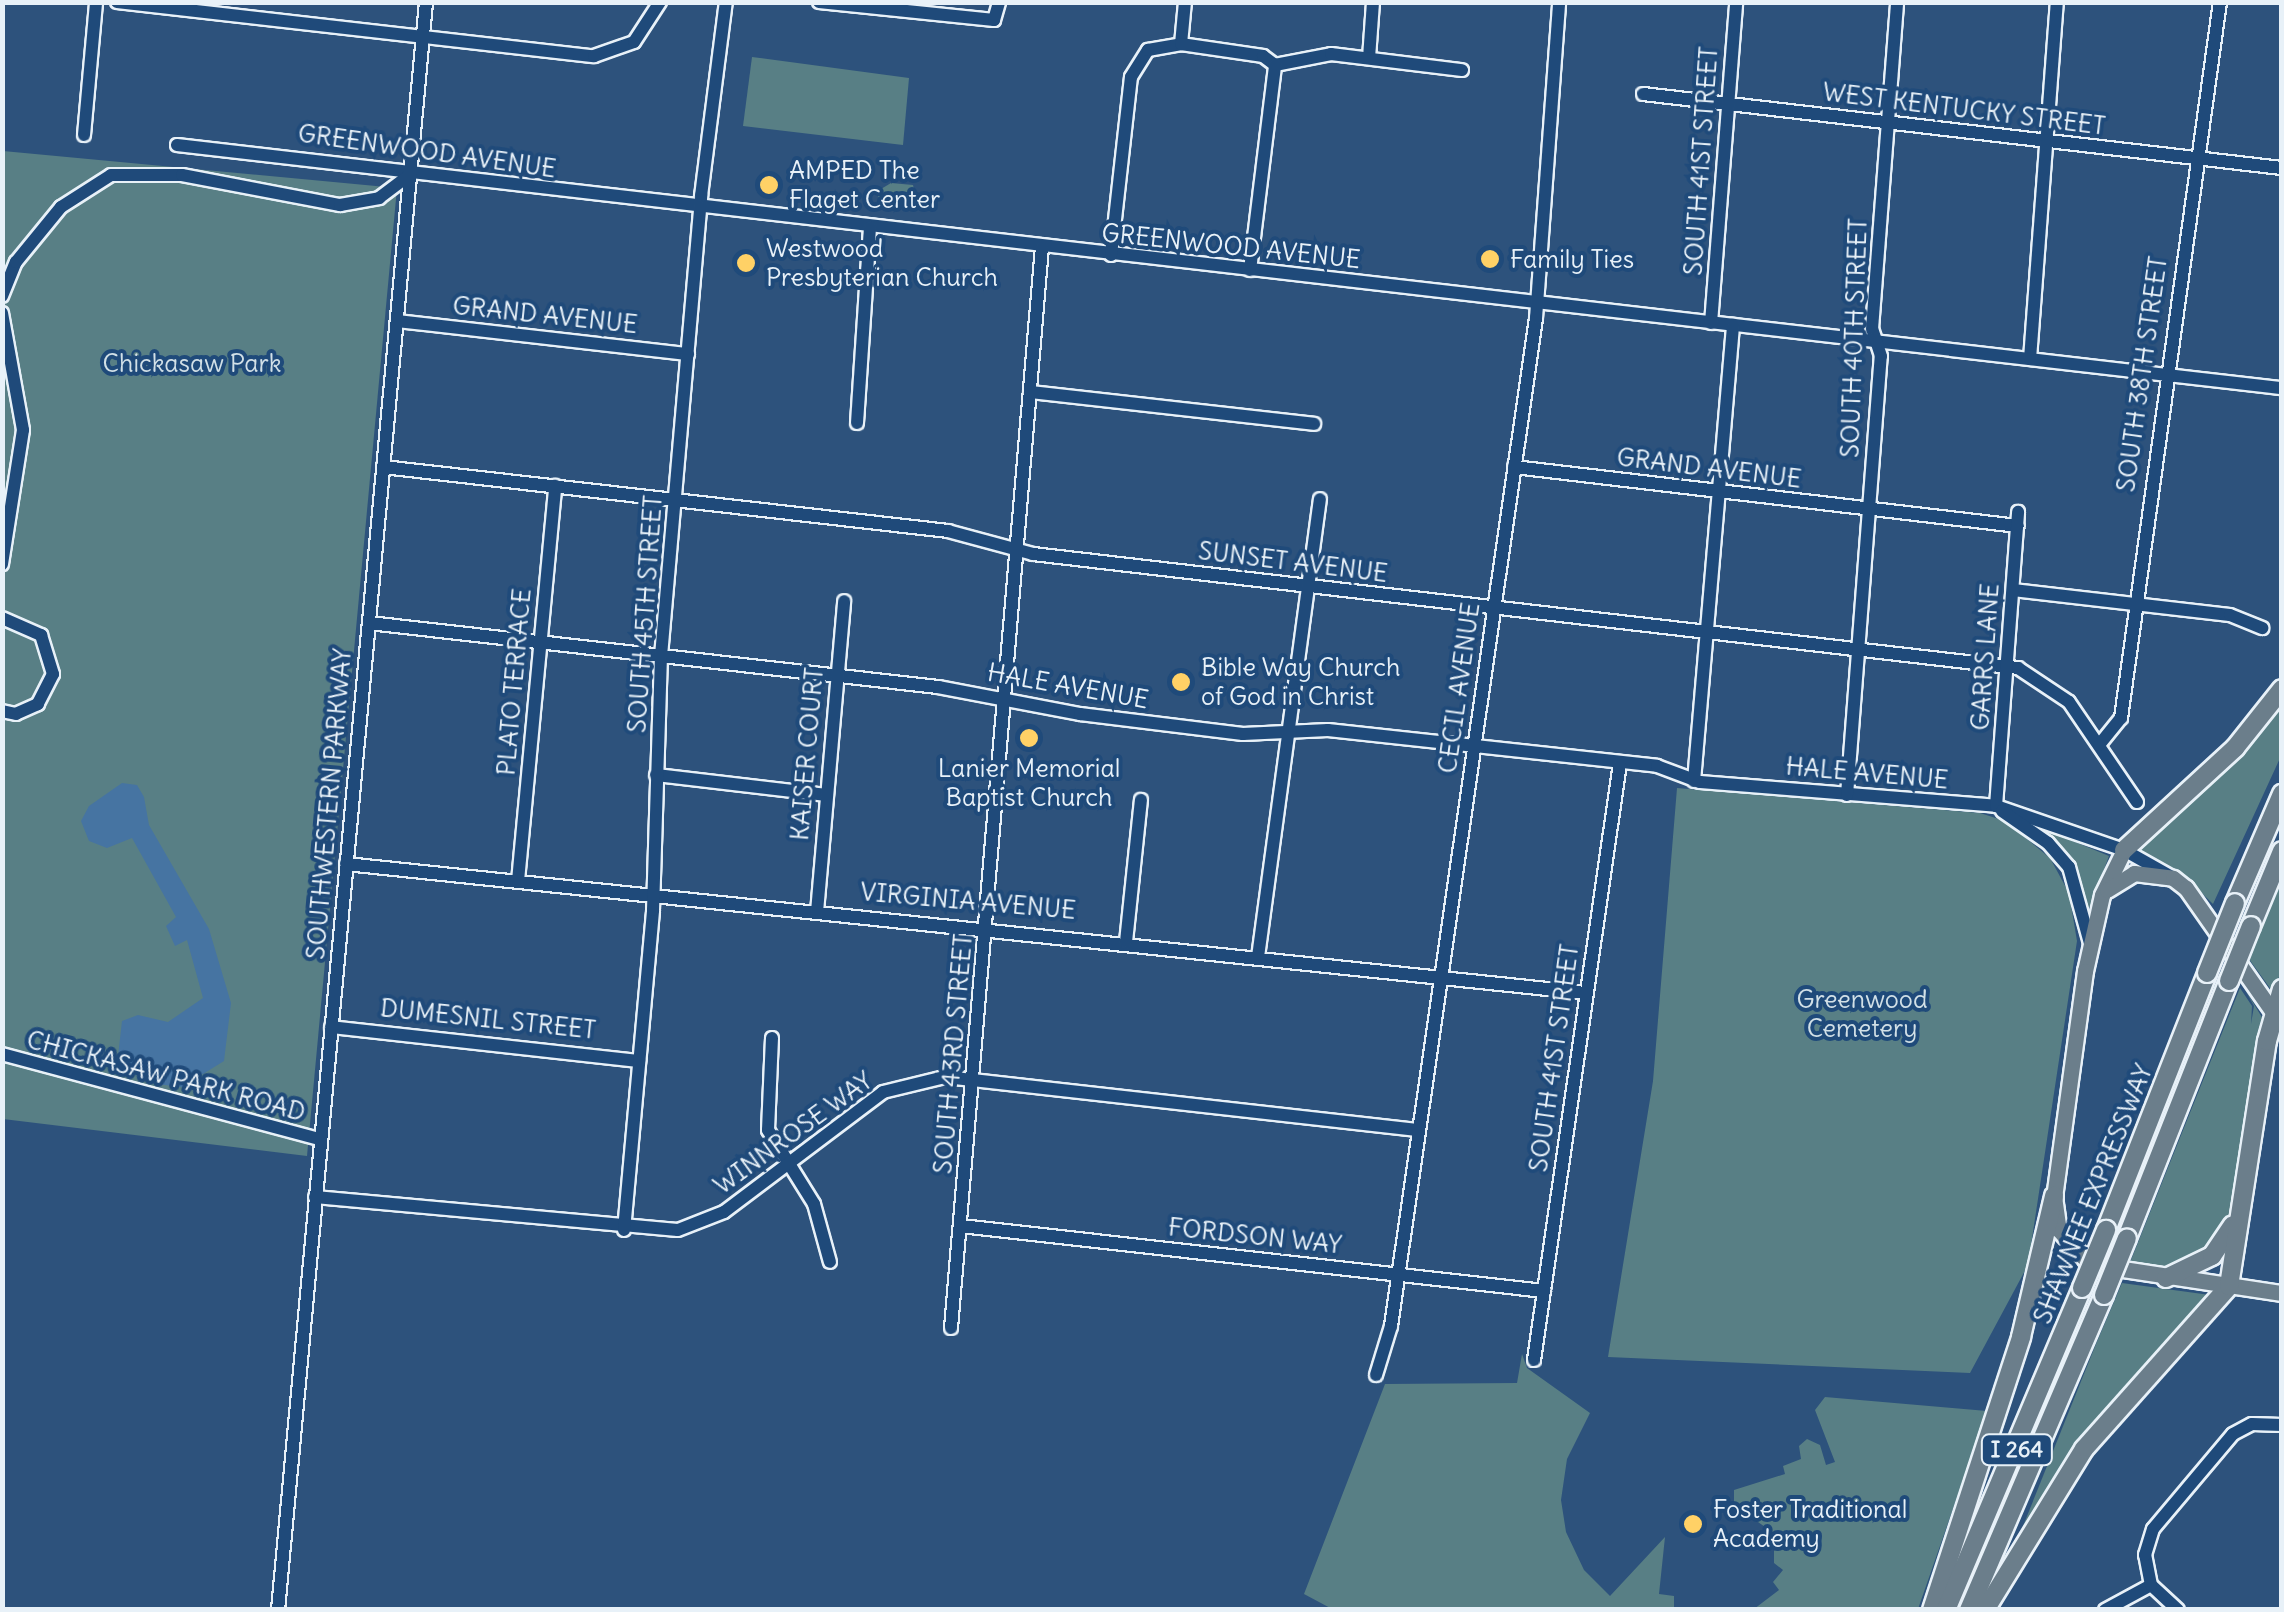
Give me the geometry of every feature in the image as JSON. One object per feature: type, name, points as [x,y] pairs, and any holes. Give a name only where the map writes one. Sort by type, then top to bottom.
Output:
[{"type":"highway","points":[[2124,850],[2235,748],[2282,688]]},
{"type":"highway","name":"SHAWNEE EXPRESSWAY","points":[[1946,1610],[2106,1230],[2282,794]]},
{"type":"highway","name":"SHAWNEE EXPRESSWAY","points":[[1969,1610],[2104,1294],[2282,851]]},
{"type":"highway","points":[[1985,1610],[2084,1449],[2229,1286],[2242,1194],[2282,988]]},
{"type":"highway","points":[[2166,1278],[2204,1262],[2225,1242],[2242,1194]]},
{"type":"highway","points":[[1932,1610],[2021,1337],[2054,1196]]},
{"type":"main road","points":[[2124,850],[2102,894],[2090,943],[2054,1196],[2060,1230],[2074,1249],[2133,1274],[2282,1293]]},
{"type":"main road","points":[[2102,894],[2134,873],[2172,878],[2210,914],[2277,1019]]},
{"type":"street","points":[[84,135],[96,2]]},
{"type":"street","points":[[117,2],[604,56],[634,42],[660,2]]},
{"type":"street","name":"SOUTHWESTERN PARKWAY","points":[[278,1610],[426,2]]},
{"type":"street","name":"SOUTH 45TH STREET","points":[[624,1230],[651,897],[661,656],[701,208],[726,2]]},
{"type":"street","points":[[819,2],[988,20],[997,18],[999,2]]},
{"type":"street","points":[[1181,44],[1185,2]]},
{"type":"street","points":[[1369,58],[1372,2]]},
{"type":"street","name":"CECIL AVENUE","points":[[1376,1375],[1387,1349],[1537,303],[1559,2]]},
{"type":"street","name":"SOUTH 41ST STREET","points":[[1711,323],[1736,2]]},
{"type":"street","name":"SOUTH 40TH STREET","points":[[1847,795],[1881,356],[1872,329],[1896,2]]},
{"type":"street","points":[[2030,359],[2057,2]]},
{"type":"street","name":"SOUTH 38TH STREET","points":[[2099,745],[2121,718],[2220,2]]},
{"type":"street","points":[[1110,255],[1132,78],[1142,54],[1181,44],[1255,54],[1275,65],[1325,54],[1462,70]]},
{"type":"street","points":[[1250,270],[1275,65]]},
{"type":"street","name":"WEST KENTUCKY STREET","points":[[1643,94],[2282,168]]},
{"type":"street","name":"GREENWOOD AVENUE","points":[[177,146],[312,158],[410,175],[2282,388]]},
{"type":"street","points":[[2,296],[16,262],[61,207],[111,176],[182,174],[340,206],[378,198],[410,175]]},
{"type":"street","points":[[857,423],[870,227]]},
{"type":"street","name":"SOUTH 43RD STREET","points":[[951,1328],[1042,247]]},
{"type":"street","points":[[2,314],[23,430],[2,564]]},
{"type":"street","name":"GRAND AVENUE","points":[[397,321],[688,354]]},
{"type":"street","points":[[1694,781],[1733,326]]},
{"type":"street","points":[[1030,392],[1314,424]]},
{"type":"street","name":"SUNSET AVENUE","points":[[384,467],[948,531],[1017,550],[1307,586],[2008,666],[2061,694],[2137,802]]},
{"type":"street","name":"GRAND AVENUE","points":[[1514,467],[1870,510],[2018,519]]},
{"type":"street","name":"PLATO TERRACE","points":[[518,882],[555,486]]},
{"type":"street","points":[[1258,957],[1320,499]]},
{"type":"street","name":"GARRS LANE","points":[[1996,806],[2018,519]]},
{"type":"street","points":[[2013,590],[2237,616],[2263,628]]},
{"type":"street","name":"KAISER COURT","points":[[816,912],[844,601]]},
{"type":"street","points":[[2,618],[41,634],[53,674],[38,704],[16,714],[2,712]]},
{"type":"street","name":"HALE AVENUE","points":[[369,622],[836,676],[1005,699],[1080,714],[1243,734],[1328,730],[1657,766],[1694,781],[1996,806]]},
{"type":"street","name":"SOUTH 41ST STREET","points":[[1534,1360],[1620,763]]},
{"type":"street","points":[[656,775],[825,795]]},
{"type":"street","points":[[1126,942],[1141,800]]},
{"type":"street","points":[[1996,806],[2124,850],[2172,878]]},
{"type":"street","points":[[1996,806],[2048,843],[2069,867],[2090,943]]},
{"type":"street","name":"VIRGINIA AVENUE","points":[[346,864],[1126,942],[1586,993]]},
{"type":"street","name":"DUMESNIL STREET","points":[[330,1026],[639,1061]]},
{"type":"street","points":[[772,1038],[766,1119],[814,1204],[830,1262]]},
{"type":"street","name":"CHICKASAW PARK ROAD","points":[[2,1054],[320,1139]]},
{"type":"street","name":"WINNROSE WAY","points":[[315,1197],[624,1230],[678,1230],[705,1222],[883,1092],[921,1079],[973,1079],[1418,1130]]},
{"type":"street","name":"FORDSON WAY","points":[[961,1226],[1544,1291]]},
{"type":"street","points":[[2178,1610],[2151,1585],[2146,1548],[2159,1522],[2233,1434],[2252,1424],[2282,1425]]},
{"type":"street","points":[[2105,1610],[2151,1585]]},
{"type":"green space","points":[[752,57],[909,78],[903,145],[743,126]]},
{"type":"green space","name":"Chickasaw Park","points":[[3,151],[397,188],[307,1156],[3,1119]]},
{"type":"green space","points":[[891,183],[913,185],[916,198],[882,205],[876,192]]},
{"type":"green space","points":[[2281,695],[2281,756],[2213,904],[2180,872],[2135,850]]},
{"type":"green space","name":"Greenwood Cemetery","points":[[1677,788],[1980,813],[2005,821],[2050,858],[2069,893],[2077,941],[2028,1265],[1970,1373],[1608,1357],[1653,1081]]},
{"type":"green space","points":[[2020,819],[2109,856],[2089,909],[2070,860]]},
{"type":"green space","points":[[2281,883],[2281,973],[2272,991],[2249,959]]},
{"type":"green space","points":[[2243,986],[2263,1019],[2229,1222],[2220,1242],[2171,1269],[2129,1265],[2240,988],[2252,1006],[2251,1024],[2254,1006]]},
{"type":"green space","points":[[2122,1283],[2210,1295],[2013,1551],[2096,1344]]},
{"type":"green space","points":[[1522,1354],[1527,1368],[1590,1413],[1567,1459],[1561,1500],[1566,1532],[1584,1570],[1610,1596],[1665,1537],[1659,1594],[1674,1596],[1674,1607],[1709,1609],[1334,1610],[1304,1594],[1385,1384],[1517,1383]]},
{"type":"green space","points":[[1825,1397],[1987,1411],[1918,1609],[1754,1609],[1779,1590],[1773,1582],[1783,1570],[1774,1563],[1774,1551],[1782,1539],[1734,1505],[1734,1490],[1785,1474],[1783,1466],[1801,1459],[1799,1446],[1807,1439],[1820,1445],[1826,1465],[1835,1462],[1815,1410]]},
{"type":"water","points":[[122,783],[137,785],[144,797],[149,825],[209,929],[231,1003],[224,1061],[182,1087],[156,1084],[117,1065],[122,1021],[138,1015],[168,1022],[203,998],[187,940],[175,946],[166,926],[176,917],[132,838],[107,848],[89,841],[81,821],[89,806]]},
{"type":"place","name":"AMPED The Flaget Center","points":[[769,185]]},
{"type":"place","name":"Family Ties","points":[[1490,259]]},
{"type":"place","name":"Westwood Presbyterian Church","points":[[746,263]]},
{"type":"place","name":"Bible Way Church of God in Christ","points":[[1181,682]]},
{"type":"place","name":"Lanier Memorial Baptist Church","points":[[1029,738]]},
{"type":"place","name":"Foster Traditional Academy","points":[[1693,1524]]}]
